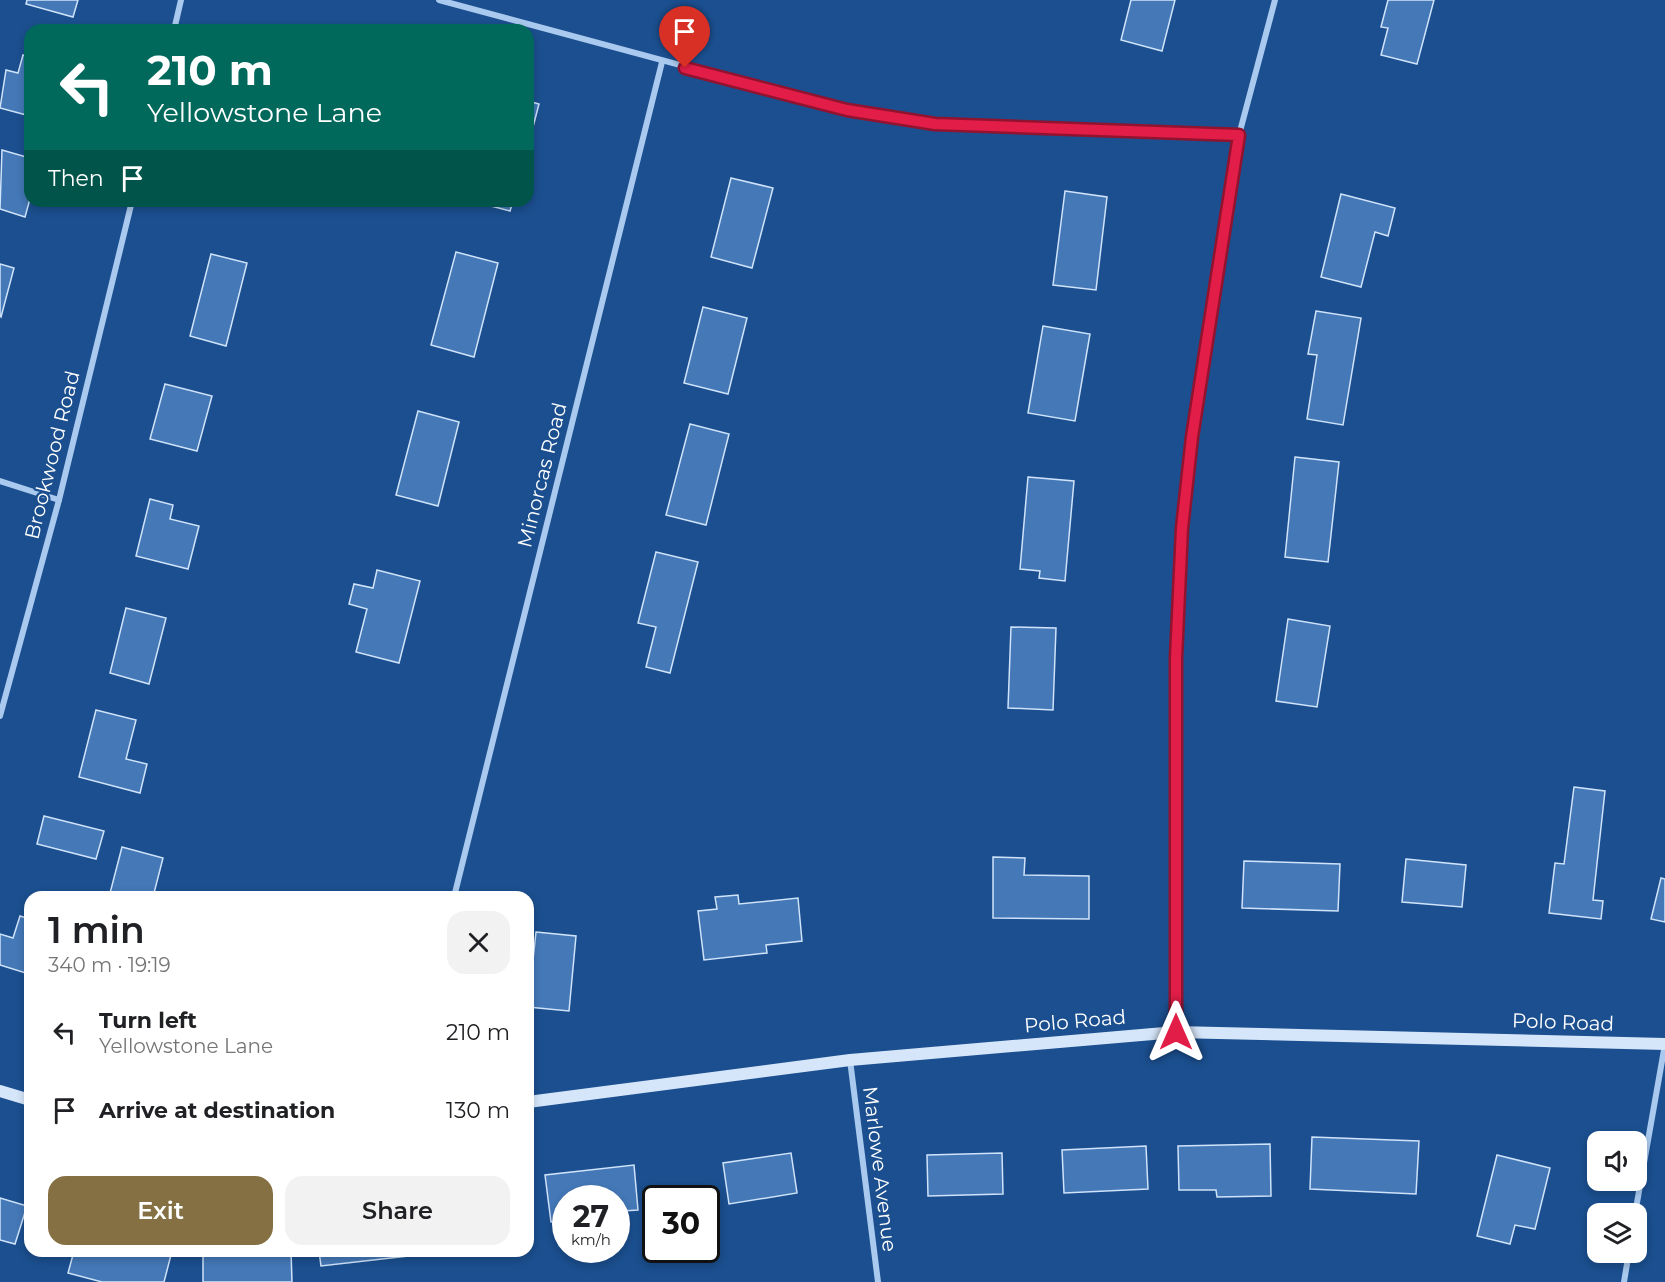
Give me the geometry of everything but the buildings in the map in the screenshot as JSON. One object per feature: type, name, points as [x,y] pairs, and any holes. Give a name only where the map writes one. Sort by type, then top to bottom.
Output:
[{"type":"main road","name":"Polo Road","points":[[534,1101],[850,1060],[1176,1032],[1665,1044]]},
{"type":"main road","points":[[0,1090],[24,1098]]},
{"type":"street","points":[[176,24],[182,0]]},
{"type":"street","points":[[439,0],[525,24]]},
{"type":"street","points":[[1176,1032],[1176,658],[1182,528],[1192,437],[1239,135],[1275,0]]},
{"type":"street","points":[[534,26],[847,110],[935,124],[1239,135]]},
{"type":"street","name":"Minorcas Road","points":[[455,891],[662,62]]},
{"type":"street","name":"Brookwood Road","points":[[0,716],[59,500],[131,207]]},
{"type":"street","points":[[0,481],[59,500]]},
{"type":"street","points":[[1637,1203],[1665,1044]]},
{"type":"street","name":"Marlowe Avenue","points":[[850,1060],[878,1282]]},
{"type":"street","points":[[1623,1282],[1627,1263]]},
{"type":"route","points":[[685,68],[847,110],[935,124],[1239,135],[1192,437],[1182,528],[1176,658],[1176,1032]]}]
